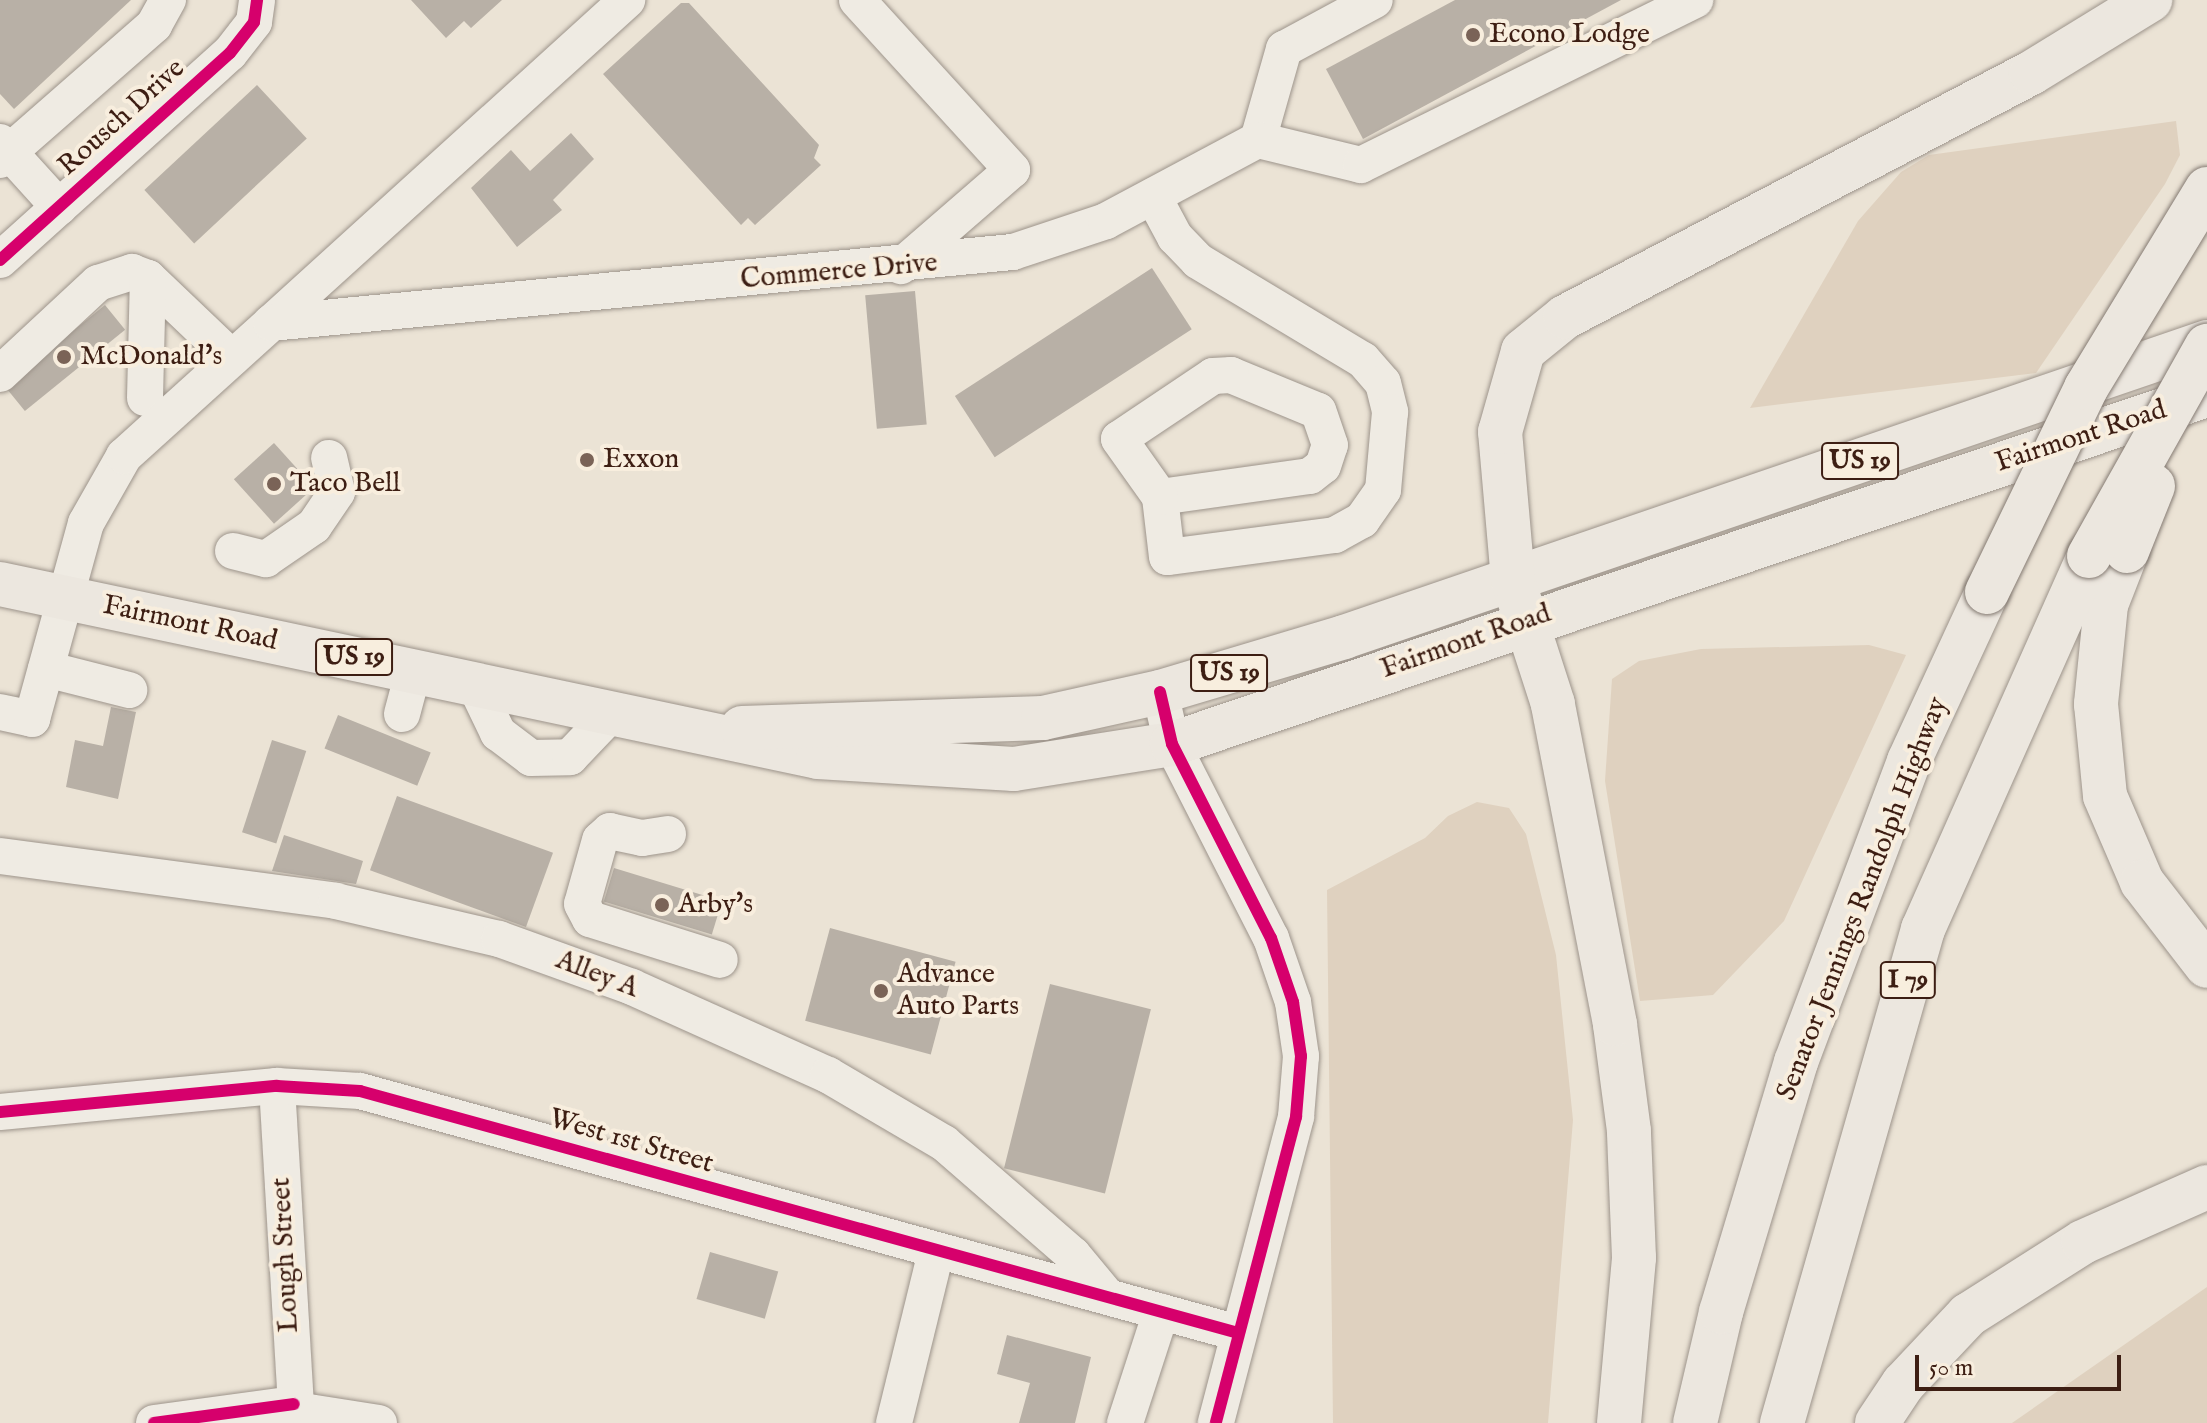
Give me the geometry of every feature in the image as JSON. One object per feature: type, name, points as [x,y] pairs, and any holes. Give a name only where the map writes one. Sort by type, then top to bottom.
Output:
[{"type":"main road","points":[[1619,1423],[1634,1258],[1629,1131],[1615,1024],[1553,704],[1513,580],[1500,432],[1523,351],[1565,317],[2031,73],[2150,0]]},
{"type":"main road","name":"Senator Jennings Randolph Highway","points":[[1695,1423],[1721,1312],[1796,1062],[1909,761],[2086,388],[2207,189]]},
{"type":"main road","points":[[2207,346],[2108,553],[2096,704],[2105,796],[2142,882],[2207,966]]},
{"type":"main road","name":"Fairmont Road","points":[[708,731],[809,721],[1043,718],[1160,692],[1513,580],[2207,346]]},
{"type":"main road","name":"Fairmont Road","points":[[0,584],[473,681],[818,757],[1014,769],[1172,744],[1528,621],[2207,395]]},
{"type":"main road","name":"I 79","points":[[1782,1423],[1923,929],[2108,553]]},
{"type":"main road","points":[[1877,1423],[1903,1384],[1968,1315],[2083,1242],[2207,1187]]},
{"type":"street","points":[[59,207],[3,151],[154,25],[168,0]]},
{"type":"street","name":"Rousch Drive","points":[[0,260],[230,53],[254,22],[257,0]]},
{"type":"street","points":[[0,712],[32,719],[86,523],[124,456],[221,347],[271,323],[627,0]]},
{"type":"street","points":[[857,0],[1012,170],[901,266]]},
{"type":"street","points":[[1375,0],[1284,49],[1258,140],[1361,165],[1695,0]]},
{"type":"street","name":"Commerce Drive","points":[[271,323],[901,266],[1013,252],[1106,221],[1258,140]]},
{"type":"street","points":[[1153,196],[1175,237],[1198,261],[1363,360],[1383,383],[1390,412],[1383,490],[1362,520],[1335,535],[1167,557],[1160,497],[1119,439],[1213,376],[1231,375],[1318,411],[1328,426],[1327,455],[1310,476],[1160,497]]},
{"type":"street","points":[[0,374],[98,283],[132,272],[148,278],[221,347]]},
{"type":"street","points":[[145,398],[148,278]]},
{"type":"street","points":[[233,551],[266,559],[314,526],[337,492],[329,458]]},
{"type":"street","points":[[46,669],[129,690]]},
{"type":"street","points":[[402,714],[414,669]]},
{"type":"street","points":[[473,681],[498,733],[531,758],[570,757],[612,713]]},
{"type":"street","points":[[1160,692],[1172,744],[1271,938],[1293,1002],[1301,1056],[1296,1117],[1216,1423]]},
{"type":"street","points":[[668,834],[642,838],[610,831],[600,840],[582,904],[590,919],[720,960]]},
{"type":"street","name":"Alley A","points":[[0,856],[336,901],[499,939],[632,987],[828,1075],[944,1143],[1073,1255],[1107,1296]]},
{"type":"street","name":"West 1st Street","points":[[0,1112],[277,1086],[360,1091],[1238,1333]]},
{"type":"street","name":"Lough Street","points":[[277,1086],[296,1412]]},
{"type":"street","points":[[894,1423],[936,1252]]},
{"type":"street","points":[[1125,1423],[1161,1312]]},
{"type":"street","points":[[154,1423],[323,1409],[379,1423]]},
{"type":"shaded area","points":[[2176,121],[2180,155],[2165,184],[2036,373],[1750,408],[1858,221],[1901,172],[1929,155]]},
{"type":"shaded area","points":[[1869,645],[1906,655],[1784,921],[1713,995],[1640,1001],[1605,781],[1612,679],[1639,661],[1701,649]]},
{"type":"shaded area","points":[[1477,802],[1509,808],[1526,834],[1556,955],[1573,1120],[1548,1423],[1333,1423],[1327,890],[1425,838],[1448,816]]},
{"type":"shaded area","points":[[2207,1287],[2207,1423],[2012,1423]]},
{"type":"building","points":[[0,0],[131,0],[14,109],[0,94]]},
{"type":"building","points":[[411,0],[502,0],[471,28],[464,21],[446,38]]},
{"type":"building","name":"Econo Lodge","points":[[1455,0],[1621,0],[1363,139],[1326,69]]},
{"type":"building","points":[[681,3],[689,3],[819,145],[814,158],[821,165],[755,225],[748,218],[741,225],[603,74]]},
{"type":"building","points":[[257,85],[307,138],[194,243],[144,190]]},
{"type":"building","points":[[571,133],[594,159],[553,200],[562,210],[517,247],[471,188],[511,150],[530,171]]},
{"type":"building","points":[[1152,268],[1192,329],[995,457],[955,396]]},
{"type":"building","points":[[915,291],[927,424],[877,429],[865,295]]},
{"type":"building","name":"McDonald's","points":[[105,305],[125,330],[25,411],[5,386]]},
{"type":"building","name":"Taco Bell","points":[[274,443],[314,488],[274,524],[234,479]]},
{"type":"building","points":[[111,707],[136,712],[118,799],[66,787],[75,740],[103,746]]},
{"type":"building","points":[[338,715],[431,752],[417,786],[325,748]]},
{"type":"building","points":[[272,740],[306,751],[276,843],[242,832]]},
{"type":"building","points":[[397,796],[553,853],[526,927],[370,870]]},
{"type":"building","points":[[284,835],[363,861],[356,884],[272,871]]},
{"type":"building","name":"Arby's","points":[[614,868],[722,901],[712,935],[604,901]]},
{"type":"building","name":"Advance Auto Parts","points":[[830,928],[956,962],[931,1054],[805,1021]]},
{"type":"building","points":[[1050,984],[1151,1009],[1105,1194],[1004,1168]]},
{"type":"building","points":[[710,1252],[778,1272],[765,1319],[696,1299]]},
{"type":"building","points":[[1007,1335],[1091,1357],[1075,1423],[1019,1423],[1030,1383],[997,1374]]},
{"type":"cycle path","points":[[0,260],[230,53],[254,22],[257,0]]},
{"type":"cycle path","points":[[1160,692],[1172,744],[1271,938],[1293,1002],[1301,1056],[1296,1117],[1216,1423]]},
{"type":"cycle path","points":[[0,1112],[277,1086],[360,1091],[1238,1333]]},
{"type":"cycle path","points":[[154,1423],[294,1404]]},
{"type":"place","name":"Econo Lodge","points":[[1473,35]]},
{"type":"place","name":"McDonald's","points":[[64,357]]},
{"type":"place","name":"Exxon","points":[[587,460]]},
{"type":"place","name":"Taco Bell","points":[[274,484]]},
{"type":"place","name":"Arby's","points":[[662,905]]},
{"type":"place","name":"Advance Auto Parts","points":[[881,991]]}]
